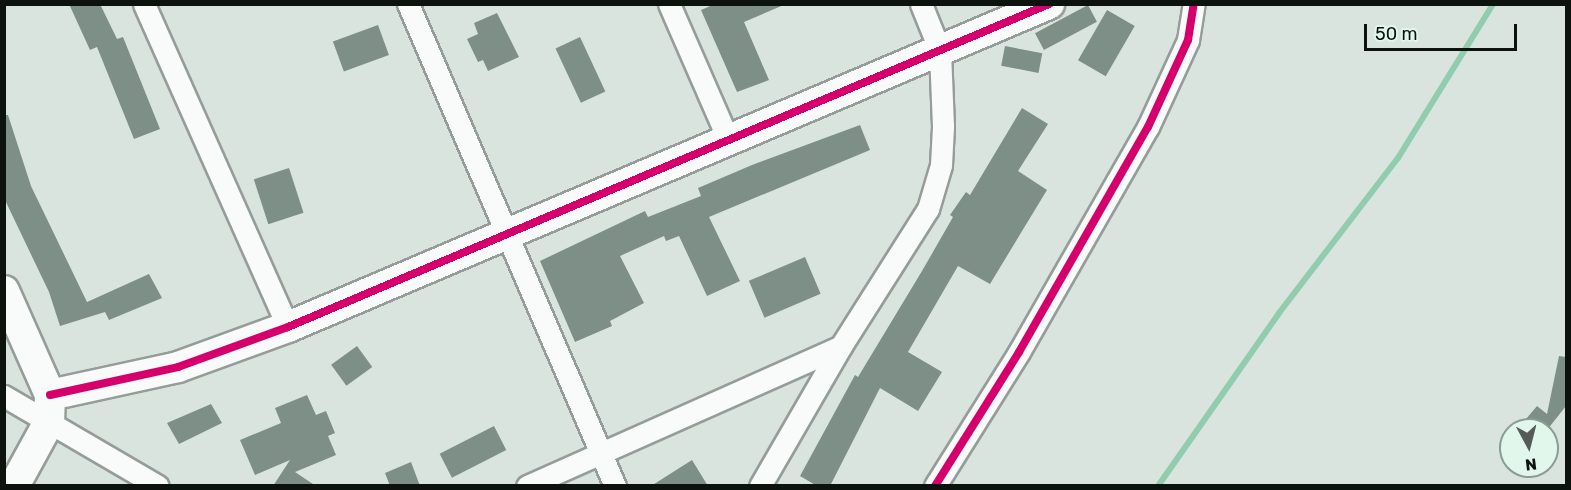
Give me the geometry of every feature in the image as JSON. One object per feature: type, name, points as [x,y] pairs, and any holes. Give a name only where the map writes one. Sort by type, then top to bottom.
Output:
[{"type":"street","points":[[144,4],[288,327]]},
{"type":"street","points":[[408,4],[615,486]]},
{"type":"street","points":[[669,4],[728,139]]},
{"type":"street","points":[[760,486],[841,346],[928,209],[941,165],[940,51],[921,4]]},
{"type":"street","points":[[49,409],[178,367],[288,327],[1048,4]]},
{"type":"street","points":[[935,486],[1019,352],[1148,127],[1188,40],[1194,4]]},
{"type":"street","points":[[4,291],[49,409],[14,486]]},
{"type":"street","points":[[527,486],[841,346]]},
{"type":"street","points":[[4,396],[49,409],[158,486]]},
{"type":"building","points":[[69,4],[100,4],[117,39],[123,37],[160,129],[134,139],[97,47],[90,50]]},
{"type":"building","points":[[715,4],[786,4],[744,22],[769,80],[737,92],[701,10]]},
{"type":"building","points":[[1088,5],[1097,22],[1044,50],[1035,33]]},
{"type":"building","points":[[1107,10],[1135,26],[1106,76],[1078,60]]},
{"type":"building","points":[[497,13],[519,57],[488,71],[483,60],[478,62],[467,39],[478,34],[474,23]]},
{"type":"building","points":[[378,25],[389,55],[344,71],[333,41]]},
{"type":"building","points":[[580,37],[605,91],[581,103],[556,48]]},
{"type":"building","points":[[1005,46],[1042,53],[1038,73],[1001,66]]},
{"type":"building","points":[[1022,108],[1048,124],[1018,171],[1047,190],[990,284],[958,266],[908,352],[942,372],[918,411],[880,388],[830,486],[817,486],[800,476],[855,375],[858,377],[922,271],[953,217],[950,215],[966,192],[970,195]]},
{"type":"building","points":[[4,115],[8,115],[31,186],[87,302],[149,274],[162,298],[109,320],[105,312],[60,326],[49,292],[4,198]]},
{"type":"building","points":[[860,125],[870,150],[709,217],[740,281],[707,296],[679,236],[666,241],[664,236],[620,256],[644,303],[610,321],[612,326],[575,342],[540,261],[645,211],[648,217],[701,196],[698,188],[752,165]]},
{"type":"building","points":[[289,168],[304,213],[268,224],[254,179]]},
{"type":"building","points":[[805,257],[821,294],[764,318],[749,281]]},
{"type":"building","points":[[357,346],[372,367],[346,386],[331,365]]},
{"type":"building","points":[[1559,356],[1566,357],[1566,406],[1556,418],[1527,418],[1537,406],[1547,414]]},
{"type":"building","points":[[307,395],[316,415],[326,411],[335,433],[328,436],[336,455],[295,472],[316,486],[273,486],[290,460],[255,475],[240,440],[281,423],[275,408]]},
{"type":"building","points":[[211,404],[222,423],[179,444],[167,423]]},
{"type":"building","points":[[494,426],[506,450],[452,478],[440,454]]},
{"type":"building","points":[[692,460],[708,486],[651,486]]},
{"type":"building","points":[[411,462],[420,486],[390,486],[385,473]]},
{"type":"waterway","points":[[1158,486],[1279,313],[1398,158],[1493,4]]},
{"type":"cycle path","points":[[50,395],[178,367],[288,327],[1049,4]]},
{"type":"cycle path","points":[[935,486],[1019,352],[1148,127],[1188,40],[1194,4]]}]
